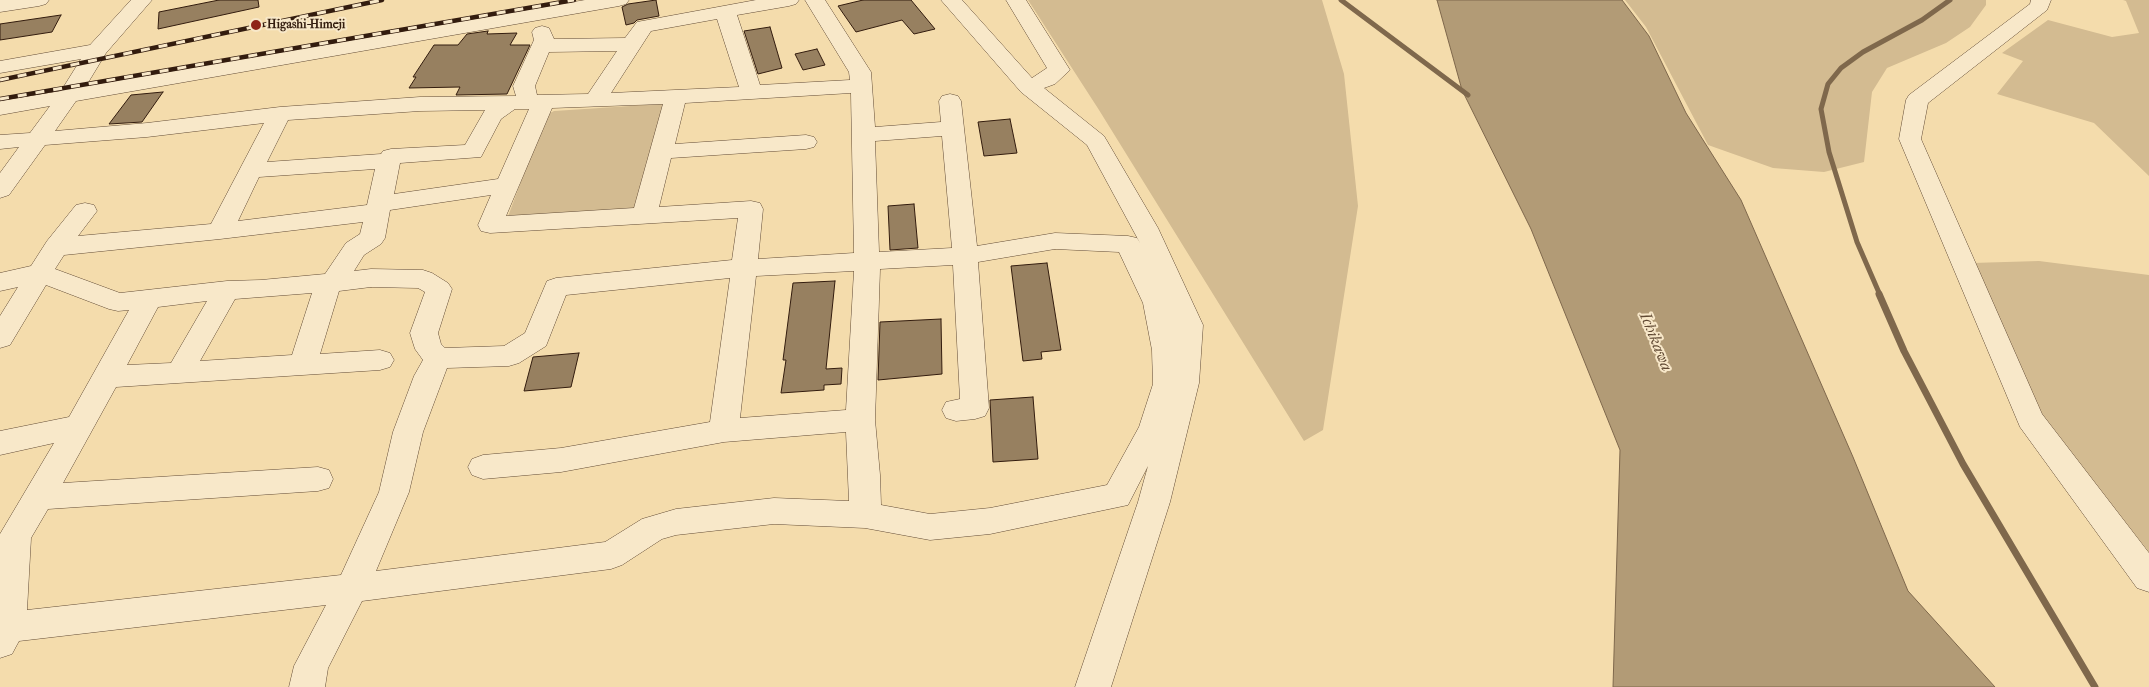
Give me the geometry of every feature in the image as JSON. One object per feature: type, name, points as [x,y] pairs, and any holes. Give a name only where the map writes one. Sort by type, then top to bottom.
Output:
[{"type":"street","points":[[0,6],[39,0]]},
{"type":"street","points":[[0,190],[69,96],[97,50],[142,0]]},
{"type":"street","points":[[0,108],[510,10],[619,0]]},
{"type":"street","points":[[595,100],[644,26],[789,0]]},
{"type":"street","points":[[815,0],[860,72],[862,86],[867,262],[860,420],[865,475],[864,515]]},
{"type":"street","points":[[951,0],[1029,87],[1096,141],[1146,228],[1189,326],[1176,383],[1154,502],[1093,687]]},
{"type":"street","points":[[1016,0],[1059,70],[1048,79],[1029,87]]},
{"type":"street","points":[[2040,0],[2040,6],[1917,100],[1910,139],[2030,419],[2149,578]]},
{"type":"street","points":[[725,11],[752,92]]},
{"type":"street","points":[[631,45],[542,39],[524,86],[527,102],[507,185],[490,225],[751,210],[724,431]]},
{"type":"street","points":[[0,67],[97,50]]},
{"type":"street","points":[[0,142],[147,130],[280,114],[420,104],[676,97],[862,86]]},
{"type":"street","points":[[644,217],[676,97]]},
{"type":"street","points":[[950,101],[975,408],[956,410]]},
{"type":"street","points":[[303,363],[327,287],[333,282],[355,249],[372,238],[388,162],[391,156],[473,152],[492,115],[527,102]]},
{"type":"street","points":[[220,231],[280,114]]},
{"type":"street","points":[[864,135],[953,128]]},
{"type":"street","points":[[662,152],[806,142]]},
{"type":"street","points":[[250,171],[294,166],[388,162]]},
{"type":"street","points":[[56,247],[220,231],[379,208],[507,185]]},
{"type":"street","points":[[0,338],[56,247],[85,211]]},
{"type":"street","points":[[0,282],[40,273],[118,302],[149,298],[226,290],[261,289],[371,278],[423,279],[439,289],[424,333],[428,349],[438,358],[509,356],[536,339],[556,286],[743,268],[964,256],[1055,241],[1128,244],[1156,303],[1166,350],[1176,383],[1117,496],[990,521],[930,527],[864,515],[774,511],[676,522],[653,528],[611,556],[3,633],[15,536],[40,497],[80,426],[149,298]]},
{"type":"street","points":[[180,372],[226,290]]},
{"type":"street","points":[[307,687],[311,666],[352,588],[394,492],[408,432],[428,376],[438,358]]},
{"type":"street","points":[[107,378],[303,363],[380,360]]},
{"type":"street","points":[[483,467],[561,460],[724,431],[860,420]]},
{"type":"street","points":[[0,443],[80,426]]},
{"type":"street","points":[[40,497],[318,479]]},
{"type":"shaded area","points":[[1028,0],[1322,0],[1344,74],[1358,206],[1323,430],[1304,441],[1099,110]]},
{"type":"shaded area","points":[[1625,0],[1986,0],[1986,5],[1970,27],[1946,43],[1887,68],[1872,92],[1864,162],[1824,172],[1773,168],[1708,145],[1646,27]]},
{"type":"shaded area","points":[[2123,0],[2149,0],[2149,176],[2094,123],[1997,94],[2023,61],[2002,53],[2048,20],[2112,37],[2139,33],[2126,1]]},
{"type":"shaded area","points":[[661,104],[668,107],[641,203],[633,209],[507,219],[546,115],[554,111]]},
{"type":"shaded area","points":[[2039,261],[2149,275],[2149,552],[2045,420],[1972,263]]},
{"type":"water","name":"Ichikawa","points":[[1437,0],[1622,0],[1649,36],[1686,113],[1741,200],[1853,457],[1908,591],[1995,687],[1613,687],[1620,450],[1531,229],[1462,90]]},
{"type":"building","points":[[219,0],[258,0],[259,7],[158,29],[159,12]]},
{"type":"building","points":[[656,0],[659,16],[637,20],[626,25],[622,7],[628,4]]},
{"type":"building","points":[[863,0],[911,0],[935,29],[914,34],[902,20],[856,32],[838,6]]},
{"type":"building","points":[[61,15],[52,32],[0,40],[0,24]]},
{"type":"building","points":[[770,27],[782,68],[758,74],[744,31]]},
{"type":"building","points":[[488,31],[487,34],[517,33],[510,45],[530,45],[507,94],[456,95],[460,87],[409,88],[416,77],[413,77],[434,45],[458,45],[467,34]]},
{"type":"building","points":[[817,49],[825,65],[803,70],[795,54]]},
{"type":"building","points":[[163,92],[142,122],[109,124],[131,95]]},
{"type":"building","points":[[1010,119],[1017,153],[984,156],[978,122]]},
{"type":"building","points":[[914,204],[918,248],[890,250],[888,206]]},
{"type":"building","points":[[1047,263],[1061,350],[1041,352],[1042,359],[1023,361],[1011,266]]},
{"type":"building","points":[[835,281],[826,369],[842,368],[841,384],[824,385],[824,390],[781,393],[786,360],[783,360],[793,283]]},
{"type":"building","points":[[941,319],[942,374],[878,380],[880,322]]},
{"type":"building","points":[[579,353],[571,387],[524,391],[533,357]]},
{"type":"building","points":[[1033,397],[1038,459],[993,462],[990,400]]},
{"type":"waterway","points":[[1341,0],[1468,95]]},
{"type":"waterway","points":[[1880,295],[1857,242],[1829,152],[1821,109],[1828,84],[1841,68],[1863,52],[1922,20],[1950,0]]},
{"type":"waterway","points":[[1879,294],[1904,351],[1963,464],[2095,687]]},
{"type":"railway","points":[[0,80],[382,0]]},
{"type":"railway","points":[[0,99],[574,0]]},
{"type":"place","name":"Higashi-Himeji","points":[[256,25]]}]
